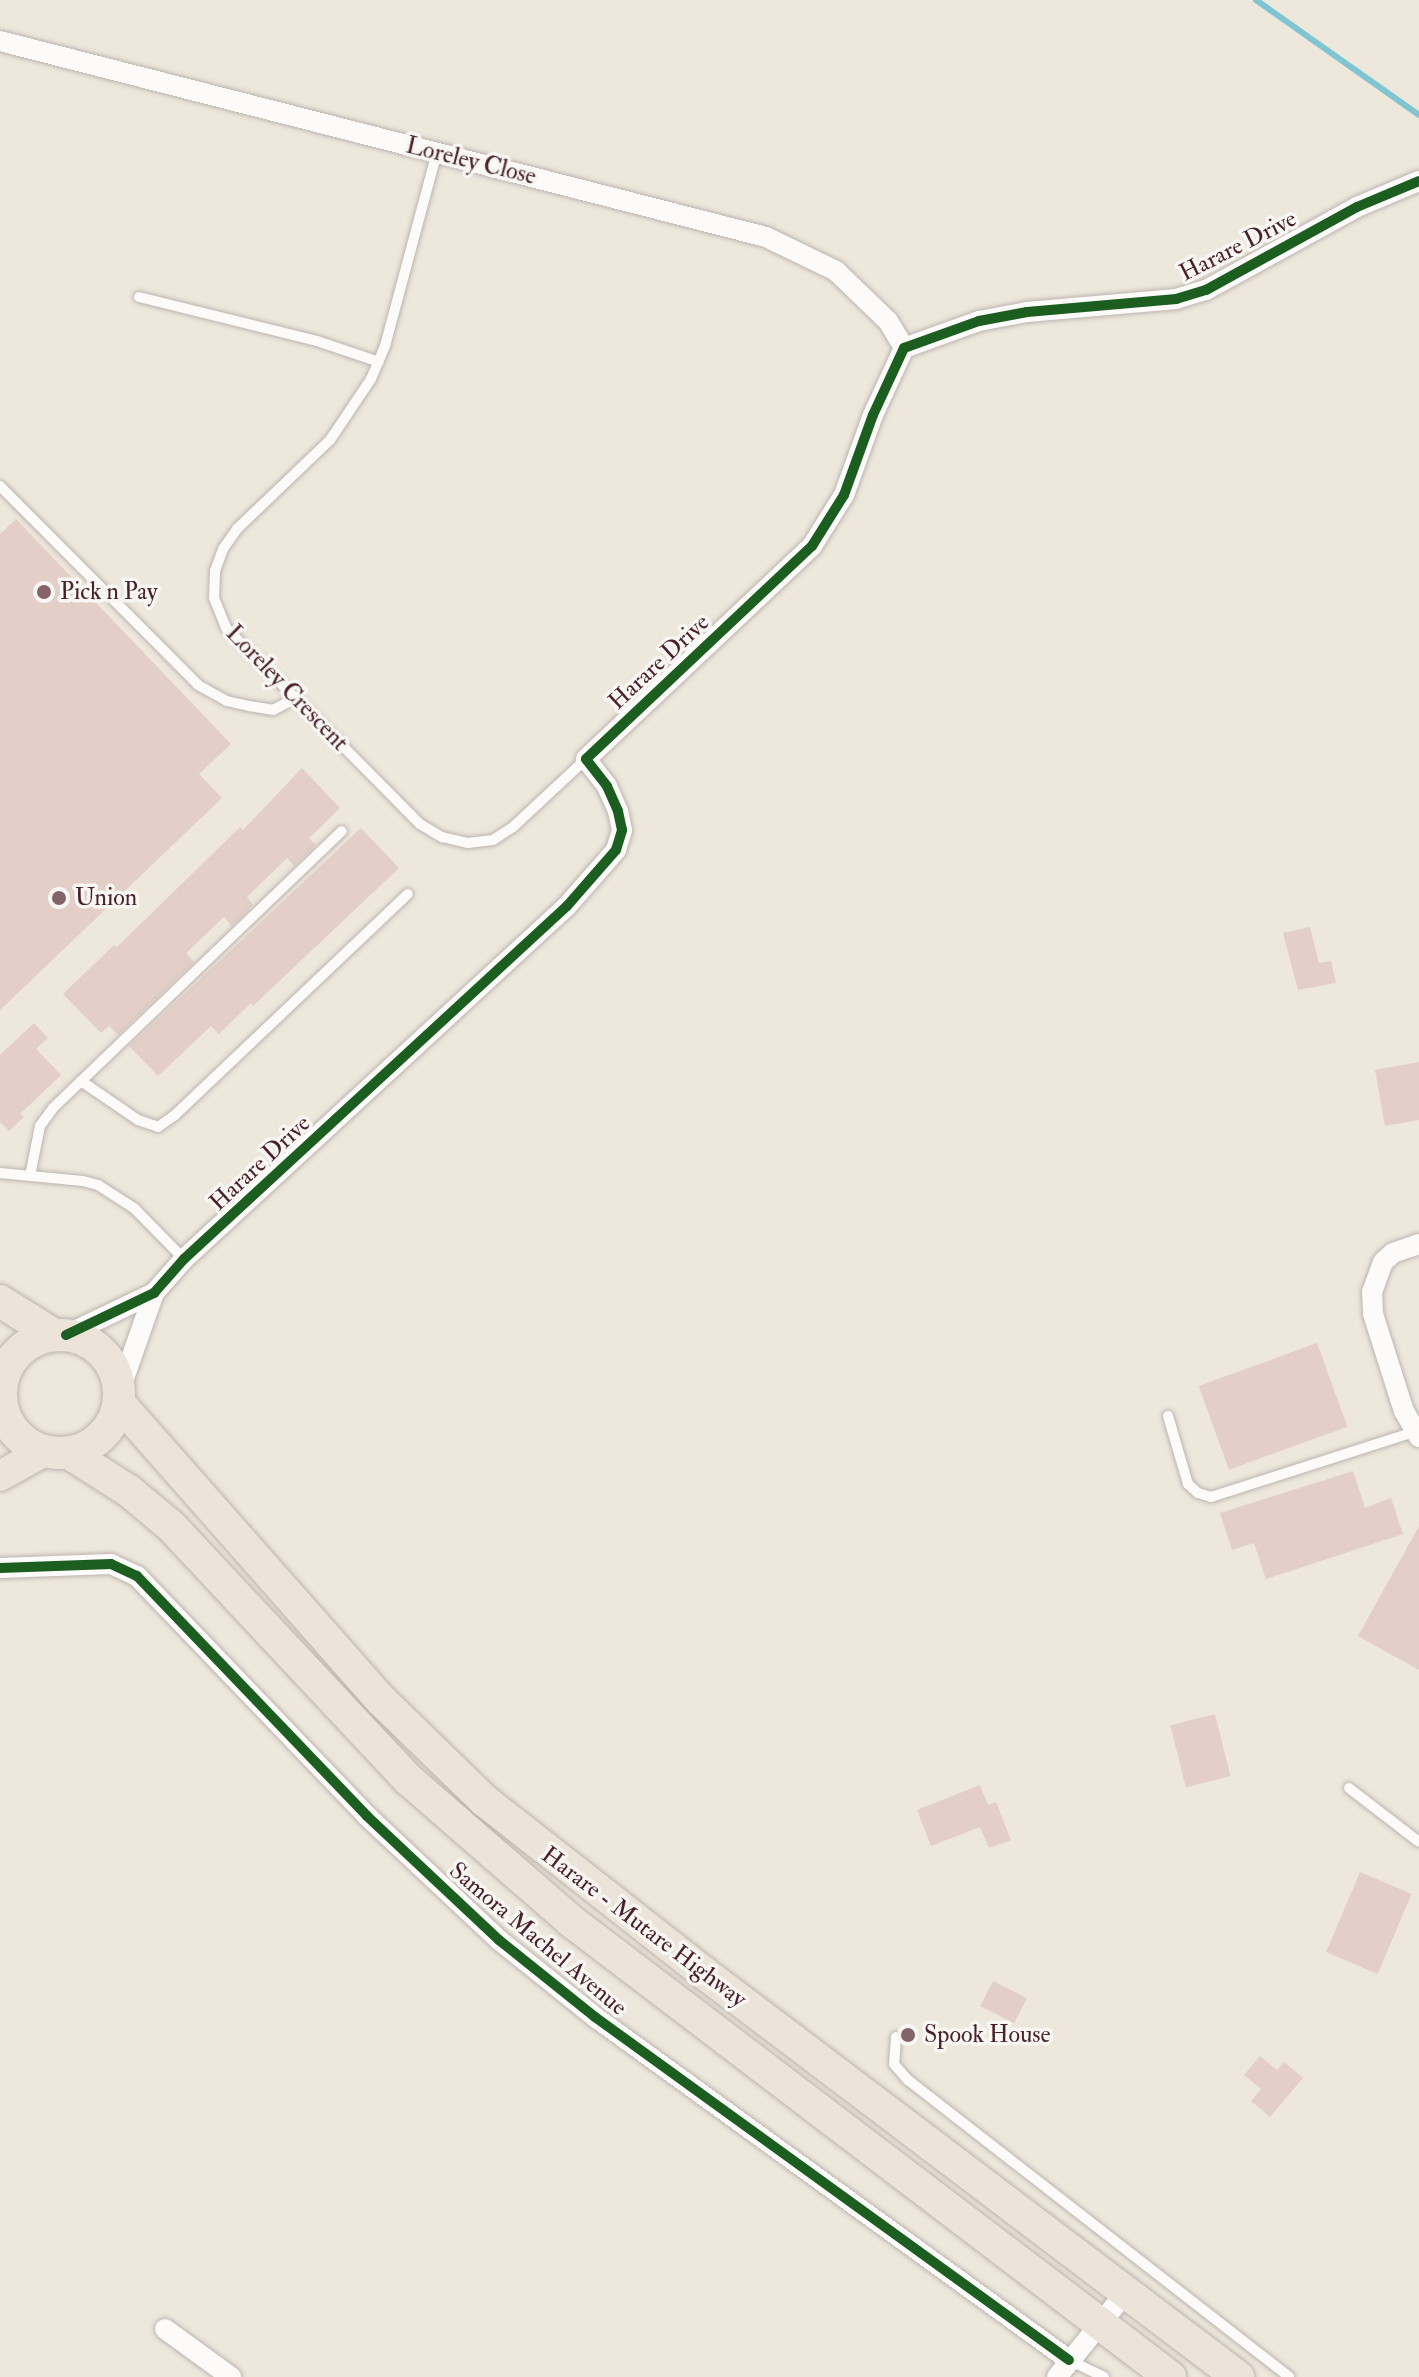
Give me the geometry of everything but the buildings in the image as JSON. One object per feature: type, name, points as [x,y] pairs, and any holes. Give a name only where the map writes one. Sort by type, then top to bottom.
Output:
[{"type":"highway","points":[[0,1301],[60,1335],[86,1341],[103,1353],[114,1370],[119,1396],[113,1421],[102,1436],[87,1447],[56,1452],[13,1430],[1,1393],[14,1355],[26,1345],[60,1335]]},
{"type":"highway","name":"Harare - Mutare Highway","points":[[119,1396],[382,1701],[485,1801],[693,1964],[1238,2377]]},
{"type":"highway","name":"Harare - Mutare Highway","points":[[56,1452],[129,1491],[171,1526],[398,1769],[463,1830],[639,1975],[1170,2377]]},
{"type":"main road","points":[[0,1476],[56,1452]]},
{"type":"street","name":"Loreley Close","points":[[0,41],[766,237],[836,271],[888,321],[904,348]]},
{"type":"street","name":"Harare Drive","points":[[119,1396],[154,1293],[184,1259],[567,906],[616,850],[622,830],[618,811],[607,786],[586,759],[812,546],[844,495],[873,415],[904,348],[979,321],[1027,312],[1176,299],[1206,290],[1357,207],[1419,181]]},
{"type":"street","points":[[1416,1435],[1373,1314],[1372,1292],[1383,1262],[1393,1253],[1419,1244]]},
{"type":"street","name":"Harare Drive","points":[[60,1335],[154,1293]]},
{"type":"street","name":"Samora Machel Avenue","points":[[2,1568],[111,1564],[137,1576],[367,1816],[499,1940],[595,2017],[1063,2369]]},
{"type":"street","points":[[1063,2369],[1126,2292]]},
{"type":"street","points":[[165,2329],[231,2377]]},
{"type":"lane","name":"Loreley Crescent","points":[[437,152],[379,362],[371,379],[330,440],[237,529],[223,549],[215,571],[214,598],[226,628],[420,824],[458,842],[493,840],[513,827],[586,759]]},
{"type":"lane","points":[[139,297],[317,341],[379,362]]},
{"type":"lane","points":[[0,486],[198,685],[227,701],[273,710],[296,698]]},
{"type":"lane","points":[[30,1176],[40,1126],[81,1081],[342,831]]},
{"type":"lane","points":[[81,1081],[138,1120],[158,1127],[175,1115],[408,894]]},
{"type":"lane","points":[[0,1173],[98,1185],[134,1208],[184,1259]]},
{"type":"lane","points":[[1168,1416],[1188,1484],[1198,1493],[1211,1497],[1416,1435]]},
{"type":"lane","points":[[1349,1788],[1419,1842]]},
{"type":"lane","points":[[896,2037],[894,2064],[908,2080],[1289,2377]]},
{"type":"lane","points":[[1063,2369],[1104,2377]]},
{"type":"waterway","points":[[1256,0],[1419,115]]},
{"type":"cycle path","points":[[66,1335],[154,1293],[184,1259],[567,906],[616,850],[622,830],[618,811],[607,786],[586,759],[812,546],[844,495],[873,415],[904,348],[979,321],[1027,312],[1176,299],[1206,290],[1357,207],[1419,181]]},
{"type":"cycle path","points":[[0,1568],[111,1564],[137,1576],[367,1816],[499,1940],[595,2017],[1069,2360]]},
{"type":"place","name":"Pick n Pay","points":[[44,592]]},
{"type":"place","name":"Union","points":[[59,898]]},
{"type":"place","name":"Spook House","points":[[908,2035]]}]
